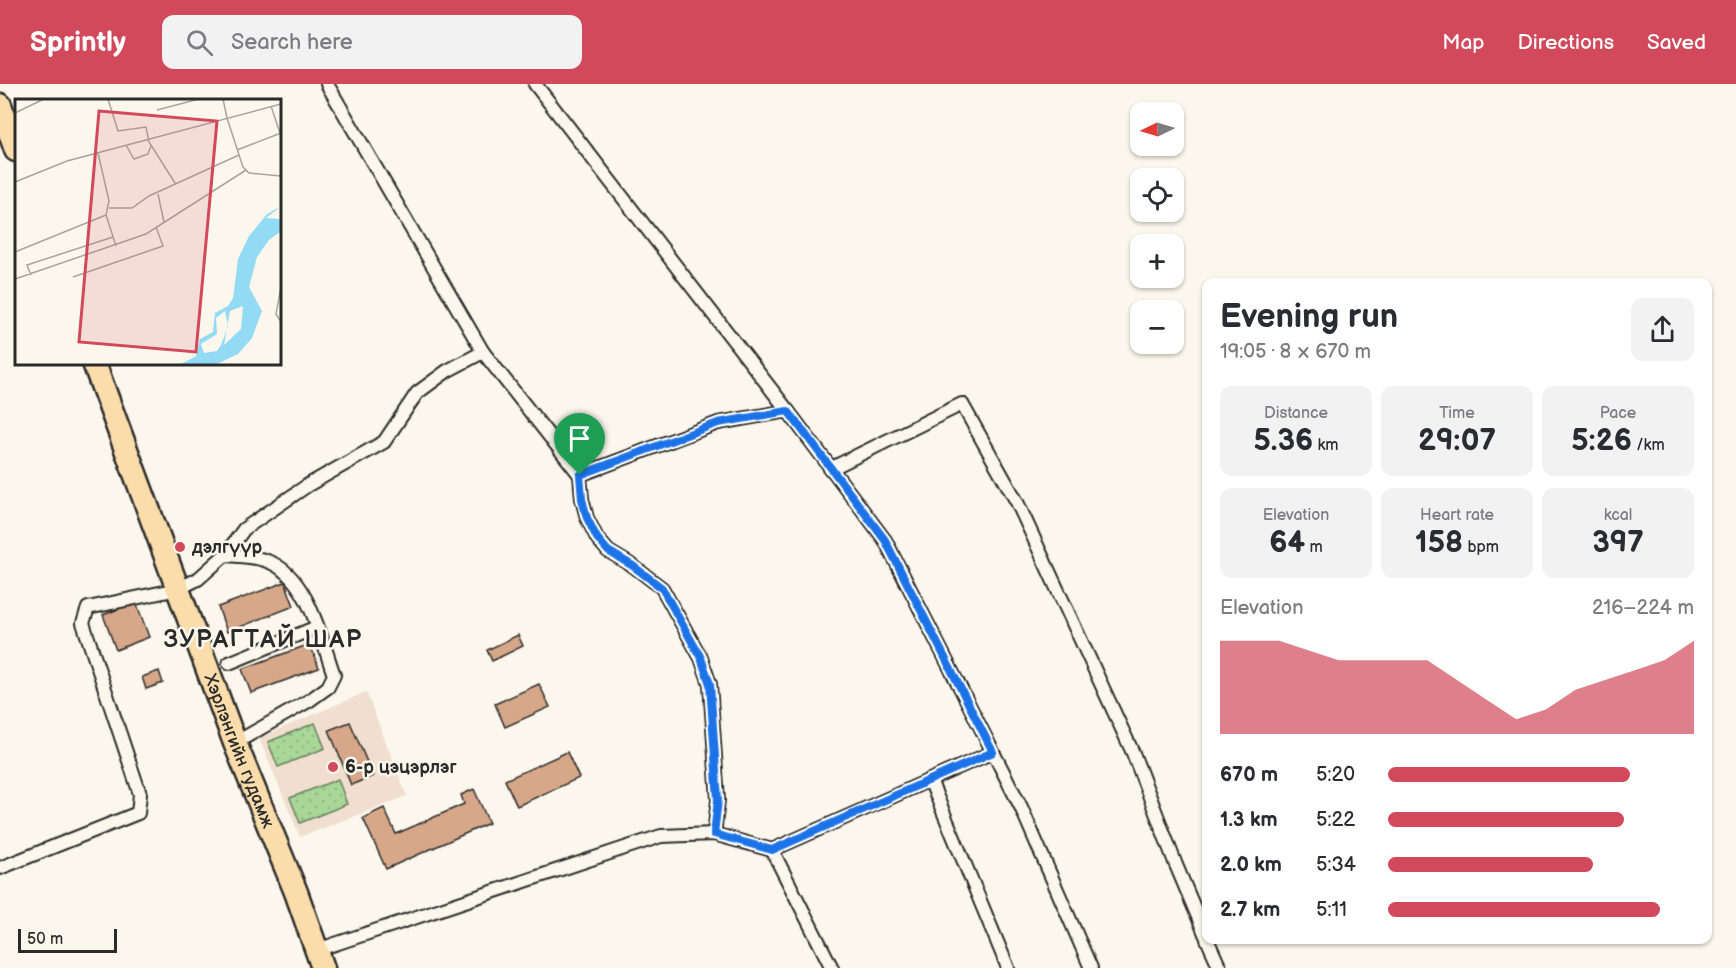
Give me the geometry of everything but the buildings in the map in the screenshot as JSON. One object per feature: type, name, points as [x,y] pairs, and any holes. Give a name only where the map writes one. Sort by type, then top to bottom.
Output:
[{"type":"highway","points":[[0,105],[15,147]]},
{"type":"highway","name":"Хэрлэнгийн гудамж","points":[[94,364],[235,743],[296,892],[320,959]]},
{"type":"street","points":[[327,84],[483,352],[580,475],[582,499],[587,518],[597,538],[608,551],[662,588],[701,658],[710,684],[718,800],[714,834]]},
{"type":"street","points":[[535,84],[885,540],[1021,807],[1091,968]]},
{"type":"street","points":[[0,868],[138,813],[140,794],[83,623],[88,608],[178,589],[198,579],[225,555],[244,529],[308,485],[384,442],[417,393],[447,371],[483,352]]},
{"type":"street","points":[[830,469],[962,404],[1017,502],[1124,732],[1202,925]]},
{"type":"street","points":[[580,475],[718,423],[788,411]]},
{"type":"street","points":[[225,555],[268,561],[284,572],[311,607],[333,675],[328,687],[310,700],[235,743]]},
{"type":"street","points":[[229,663],[317,627]]},
{"type":"street","points":[[320,959],[661,836],[714,834],[772,850],[993,752]]},
{"type":"street","points":[[930,780],[1008,968]]},
{"type":"street","points":[[772,850],[832,968]]},
{"type":"street","points":[[1210,944],[1220,968]]},
{"type":"shaded area","name":"6-р цэцэрлэг","points":[[366,692],[407,796],[300,837],[259,738]]},
{"type":"green space","points":[[315,723],[325,748],[278,767],[268,742]]},
{"type":"green space","points":[[338,779],[347,804],[300,823],[290,798]]},
{"type":"place","name":"дэлгүүр","points":[[180,547]]},
{"type":"place","name":"6-р цэцэрлэг","points":[[333,767]]},
{"type":"district","name":"ЗУРАГТАЙ ШАР","points":[[263,639]]},
{"type":"route","points":[[788,411],[885,540],[993,752],[772,850],[714,834],[718,800],[710,684],[701,658],[662,588],[608,551],[597,538],[587,518],[582,499],[580,475],[718,423],[788,411]]}]
